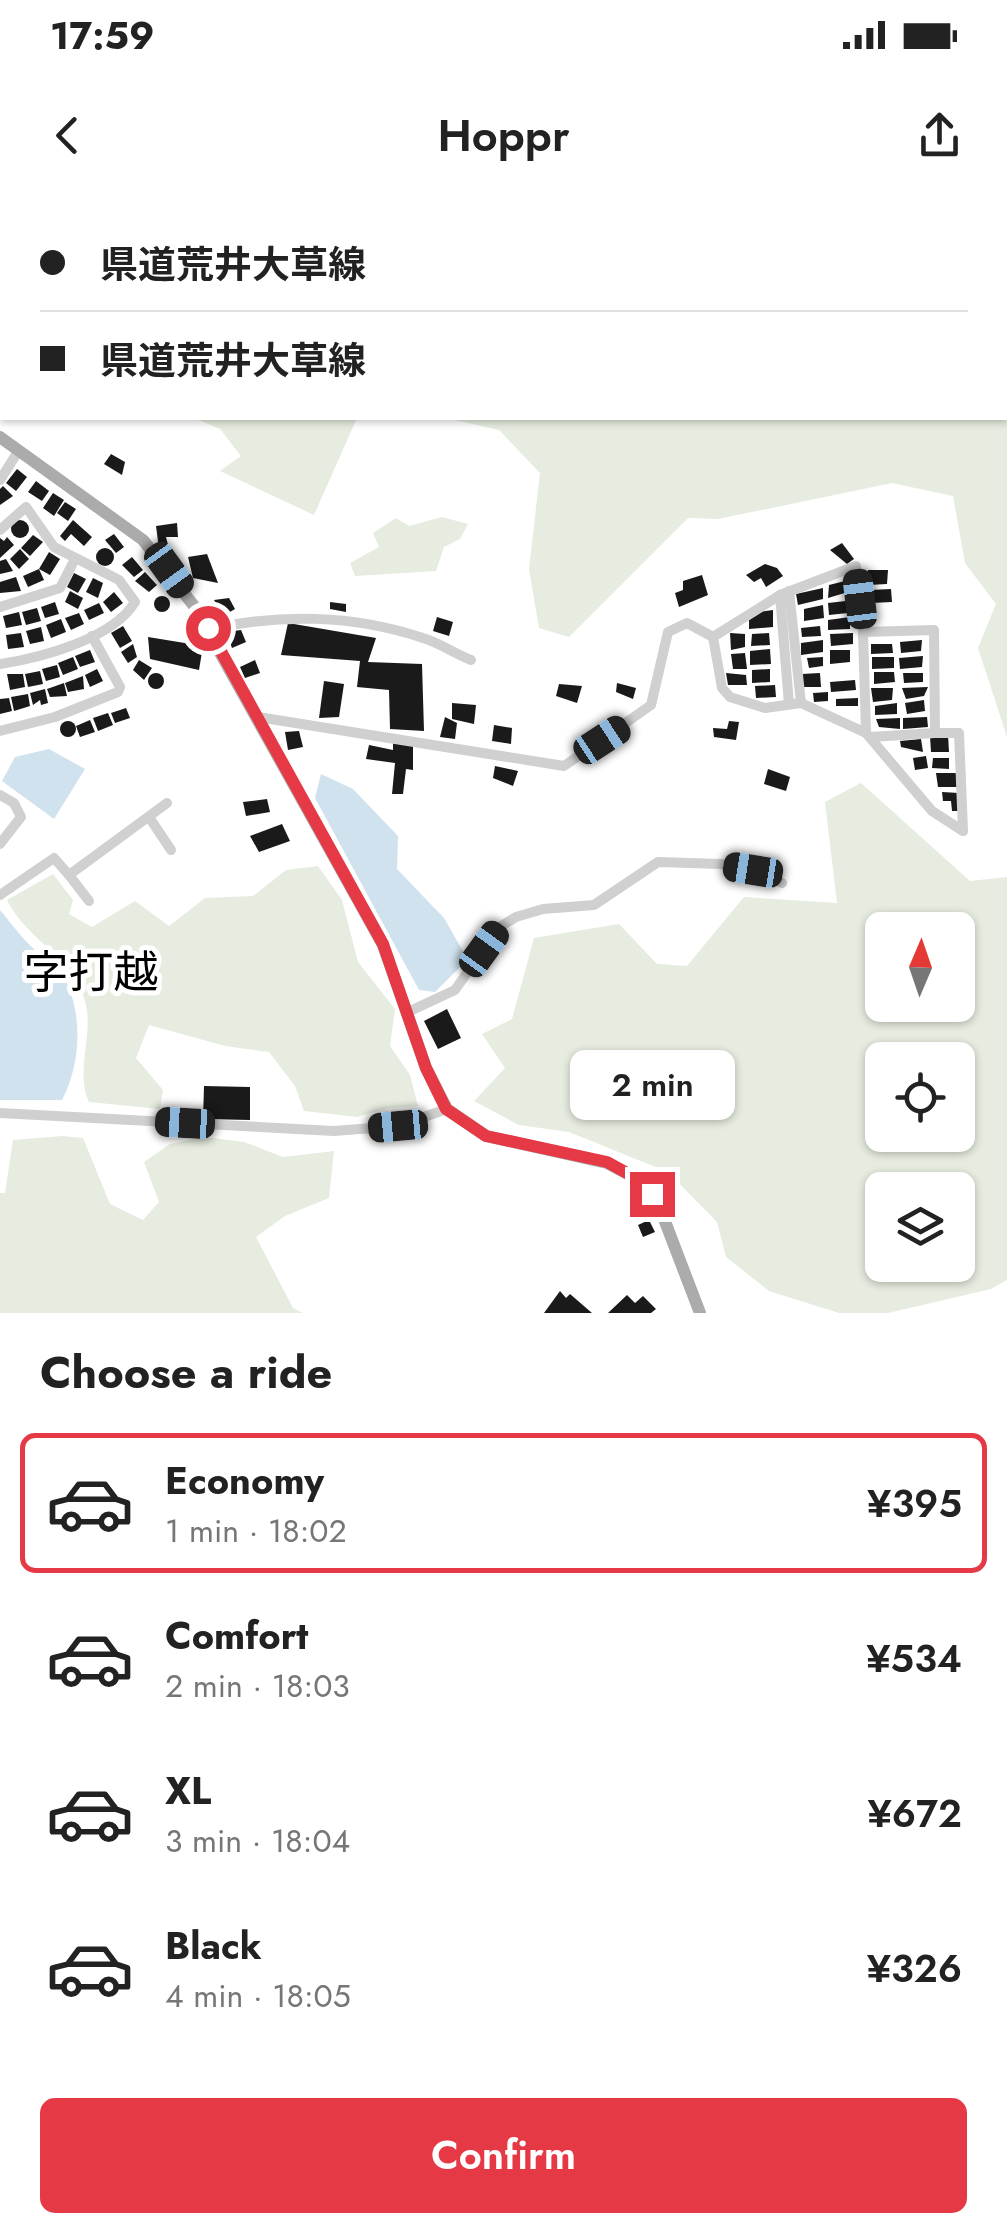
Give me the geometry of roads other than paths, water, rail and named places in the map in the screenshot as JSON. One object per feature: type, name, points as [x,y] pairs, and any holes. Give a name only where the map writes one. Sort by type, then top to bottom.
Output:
[{"type":"main road","points":[[0,438],[142,540],[208,628],[383,944],[410,1012],[430,1080],[446,1109],[486,1136],[607,1162],[636,1178],[661,1210],[700,1313]]},
{"type":"street","points":[[0,480],[19,450]]},
{"type":"street","points":[[0,530],[26,507],[54,546],[119,580],[135,602],[92,636],[57,651],[0,664]]},
{"type":"street","points":[[0,606],[60,588],[75,559]]},
{"type":"street","points":[[713,637],[722,688],[730,698],[765,708],[795,704],[868,735],[958,734],[963,831],[932,811],[868,735],[856,566],[784,593],[713,637]]},
{"type":"street","points":[[784,593],[795,704]]},
{"type":"street","points":[[208,628],[301,616],[335,617],[429,640],[446,654],[471,660]]},
{"type":"street","points":[[258,717],[564,766],[651,705],[668,632],[686,624],[713,637]]},
{"type":"street","points":[[863,632],[934,630],[935,733]]},
{"type":"street","points":[[0,731],[55,716],[118,692],[120,687],[92,636]]},
{"type":"street","points":[[0,795],[14,804],[21,817],[0,844]]},
{"type":"street","points":[[68,875],[167,803]]},
{"type":"street","points":[[149,816],[171,850]]},
{"type":"street","points":[[0,895],[54,858],[89,900]]},
{"type":"street","points":[[410,1012],[455,990],[498,928],[516,917],[542,909],[594,906],[658,862],[753,870],[782,882]]},
{"type":"street","points":[[0,1113],[334,1131],[398,1126],[446,1109]]},
{"type":"water","points":[[49,749],[85,769],[54,819],[2,781],[15,757]]},
{"type":"water","points":[[321,774],[353,789],[398,836],[397,869],[444,918],[464,953],[463,964],[435,992],[419,990],[315,798]]},
{"type":"water","points":[[0,910],[31,947],[55,962],[72,996],[77,1049],[62,1100],[0,1100]]},
{"type":"district","name":"字打越","points":[[91,972]]}]
